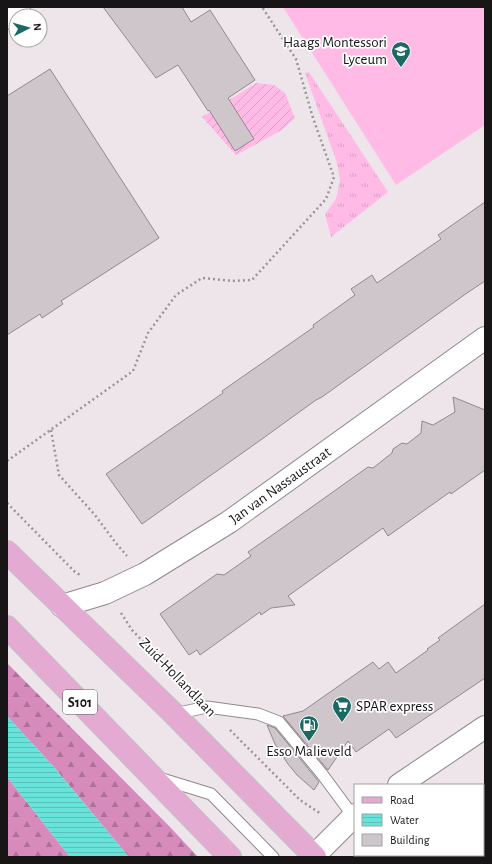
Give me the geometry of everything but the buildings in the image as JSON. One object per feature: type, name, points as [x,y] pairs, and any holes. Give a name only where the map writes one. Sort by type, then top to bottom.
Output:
[{"type":"main road","name":"Zuid-Hollandlaan","points":[[7,552],[174,714],[315,856]]},
{"type":"main road","name":"S101","points":[[7,627],[230,857]]},
{"type":"street","points":[[7,18],[20,7]]},
{"type":"street","name":"Jan van Nassaustraat","points":[[62,606],[104,593],[145,574],[229,522],[485,338]]},
{"type":"street","points":[[401,784],[485,728]]},
{"type":"street","points":[[315,856],[349,820]]},
{"type":"lane","points":[[174,714],[207,707],[258,714],[279,722],[322,774],[349,820]]},
{"type":"lane","points":[[153,776],[211,794],[273,857]]},
{"type":"path","points":[[7,461],[133,371],[148,333],[176,294],[202,278],[232,281],[252,280],[326,198],[334,178],[296,59],[262,7]]},
{"type":"path","points":[[51,430],[59,475],[95,515],[114,542]]},
{"type":"path","name":"Zuid-Hollandlaan","points":[[7,503],[74,571],[96,585],[114,603],[132,630],[300,800],[327,818],[349,820]]},
{"type":"green space","name":"Haags Montessori Lyceum","points":[[283,7],[485,7],[485,125],[396,185]]},
{"type":"green space","points":[[309,72],[388,192],[331,237],[325,214],[336,199],[340,180],[337,163],[305,73]]},
{"type":"green space","points":[[256,83],[274,85],[285,93],[295,118],[282,130],[236,155],[202,117]]},
{"type":"green space","points":[[7,663],[198,857],[129,857],[53,766],[7,716]]},
{"type":"green space","points":[[7,777],[70,857],[7,857]]},
{"type":"water","points":[[7,716],[53,766],[129,857],[70,857],[7,777]]},
{"type":"place","name":"Haags Montessori Lyceum","points":[[401,68]]},
{"type":"place","name":"SPAR express","points":[[342,723]]},
{"type":"place","name":"Esso Malieveld","points":[[309,742]]}]
